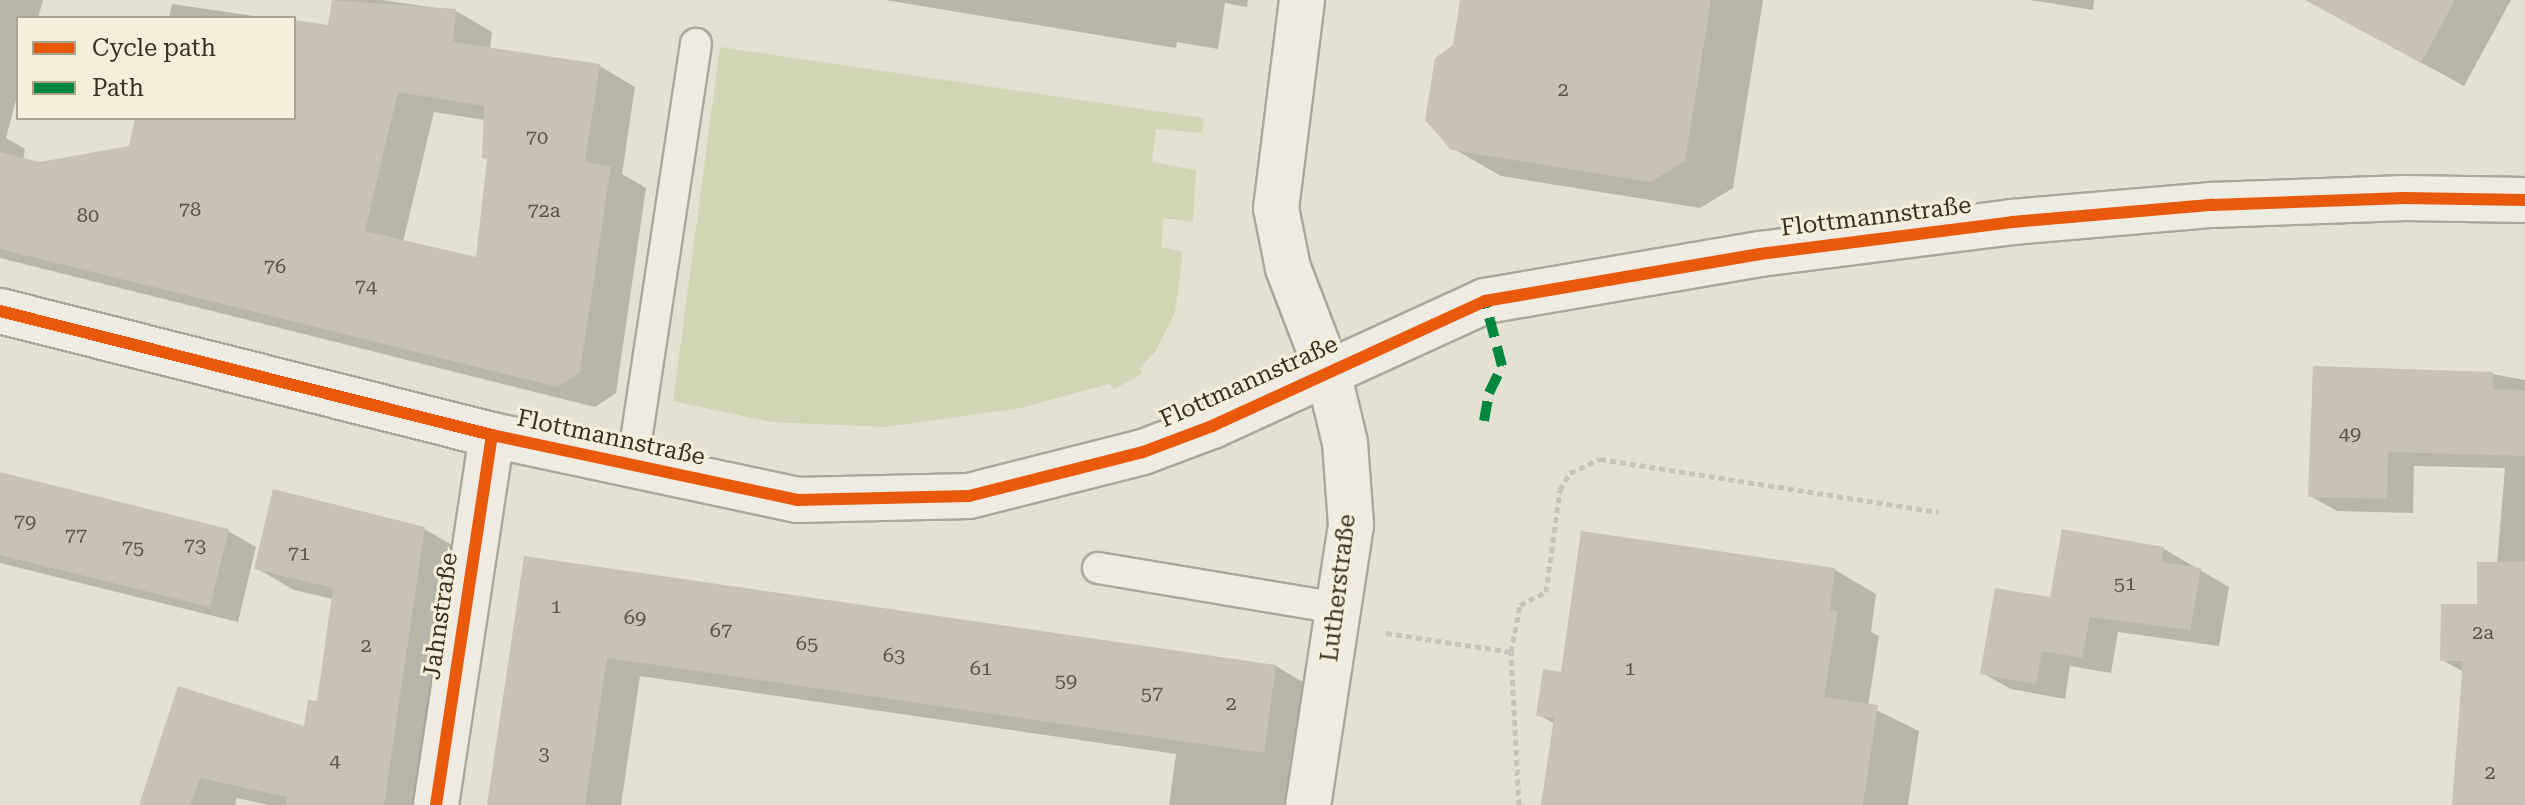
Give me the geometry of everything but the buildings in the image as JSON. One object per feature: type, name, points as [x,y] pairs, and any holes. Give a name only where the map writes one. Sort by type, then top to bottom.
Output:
[{"type":"street","name":"Lutherstraße","points":[[1302,0],[1276,208],[1288,268],[1328,372],[1345,443],[1350,510],[1308,805]]},
{"type":"street","name":"Flottmannstraße","points":[[0,311],[492,435],[797,500],[969,496],[1143,452],[1485,301],[1760,254],[2012,222],[2212,205],[2405,198],[2525,200]]},
{"type":"street","name":"Jahnstraße","points":[[436,805],[492,435]]},
{"type":"lane","name":"Flottmannstraße","points":[[632,467],[696,44]]},
{"type":"lane","points":[[1098,568],[1337,608]]},
{"type":"path","points":[[1519,805],[1511,652],[1520,605],[1546,592],[1560,490],[1570,473],[1600,459],[1939,512]]},
{"type":"path","points":[[1388,633],[1511,652]]},
{"type":"green space","points":[[720,47],[1204,118],[1202,133],[1156,129],[1152,162],[1196,170],[1194,206],[1193,222],[1163,218],[1161,247],[1183,252],[1175,313],[1155,352],[1140,368],[1142,374],[1114,389],[1109,384],[1021,408],[886,427],[770,422],[673,401]]},
{"type":"marked path","points":[[1484,421],[1489,393],[1502,366],[1485,301]]},
{"type":"cycle path","points":[[0,311],[492,435],[797,500],[969,496],[1143,452],[1212,426],[1485,301],[1760,254],[2012,222],[2212,205],[2405,198],[2525,200]]},
{"type":"cycle path","points":[[436,805],[492,435]]}]
